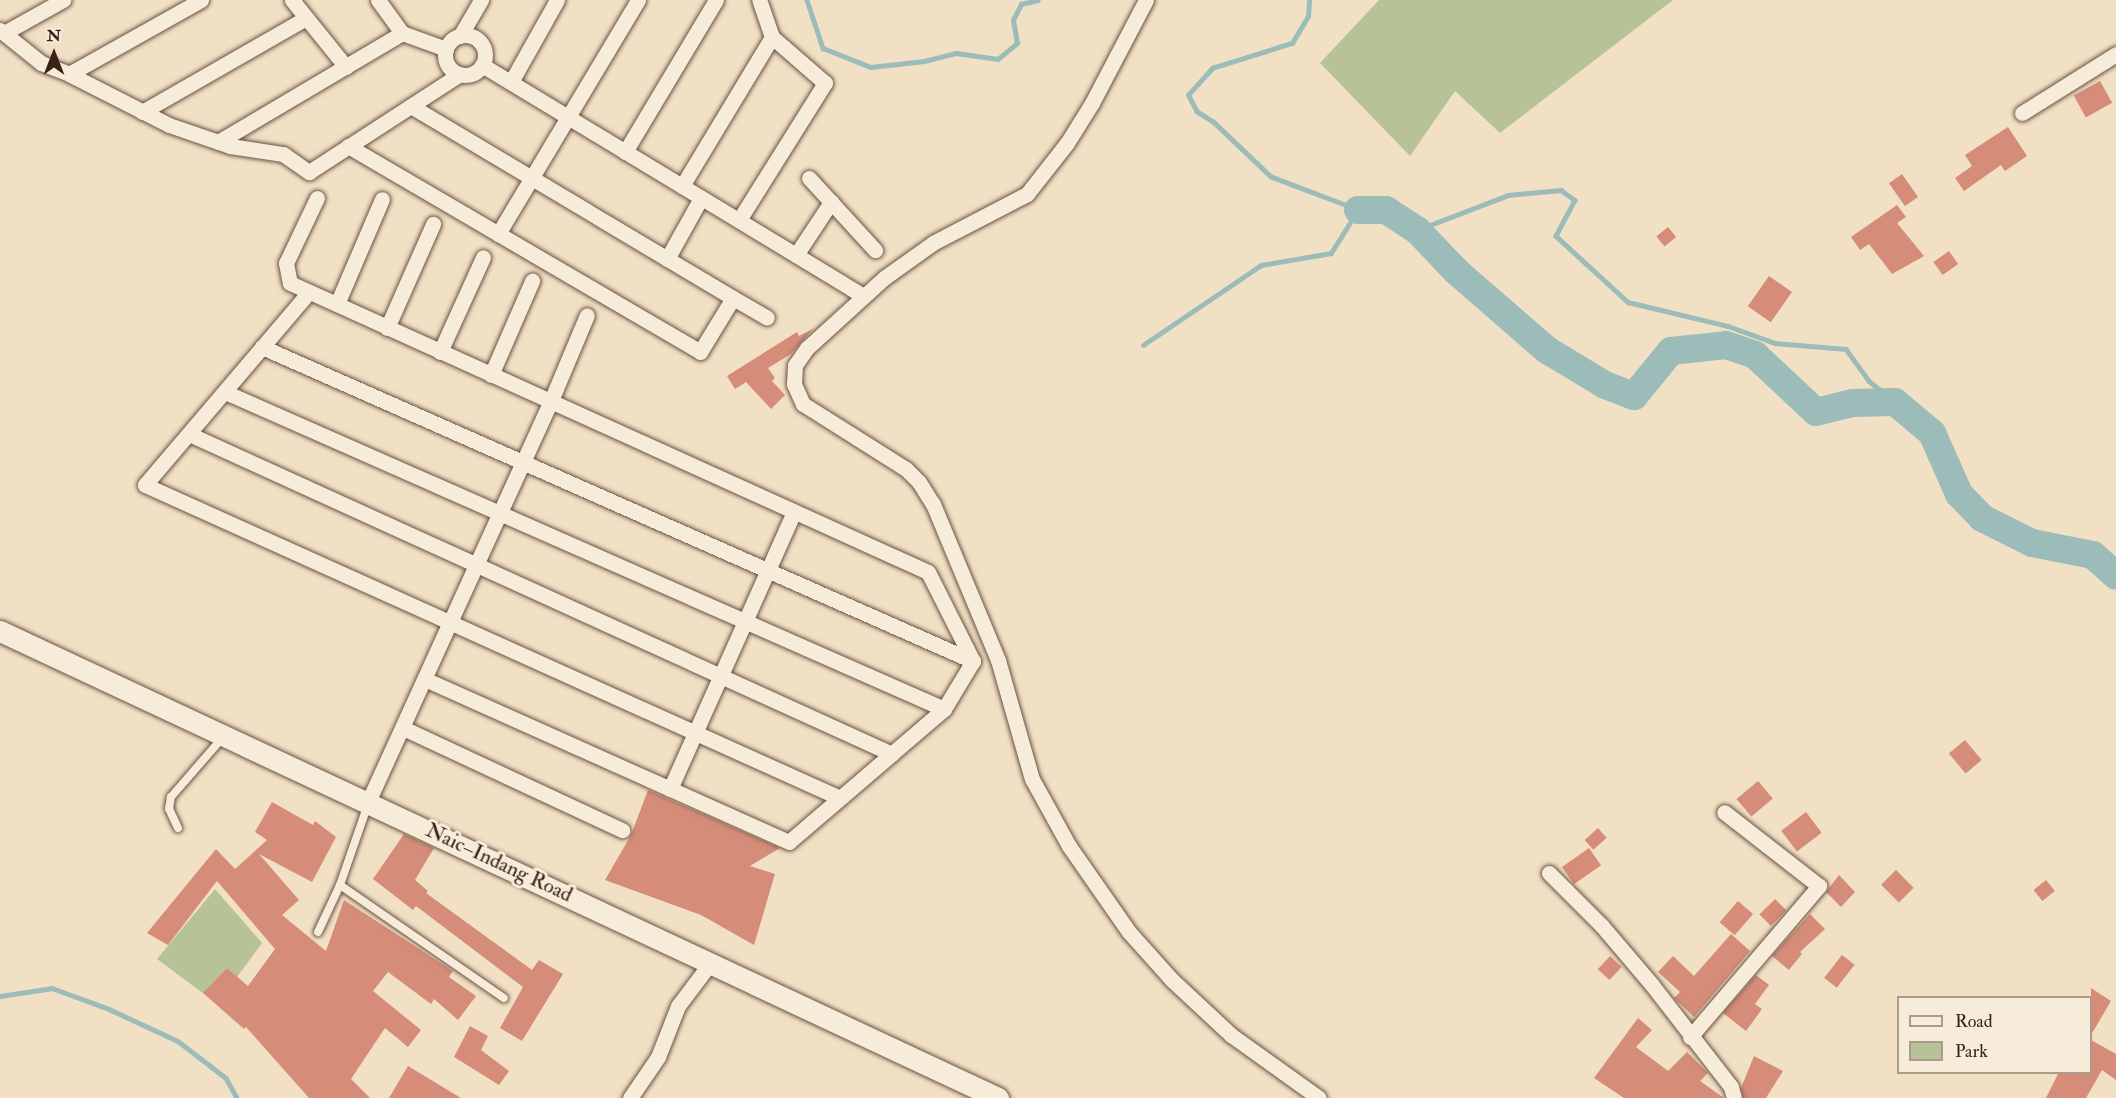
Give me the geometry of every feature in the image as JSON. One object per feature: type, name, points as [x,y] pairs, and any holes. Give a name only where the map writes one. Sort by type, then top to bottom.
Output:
[{"type":"main road","name":"Naic–Indang Road","points":[[0,631],[711,962],[973,1093],[998,1098]]},
{"type":"street","points":[[63,0],[2,32],[40,63],[69,74],[142,112],[218,142],[283,154],[309,172],[460,74],[473,73],[482,65],[484,52],[479,42],[460,36]]},
{"type":"street","points":[[69,74],[201,0]]},
{"type":"street","points":[[292,0],[346,66]]},
{"type":"street","points":[[378,0],[402,33],[446,49]]},
{"type":"street","points":[[511,82],[557,0]]},
{"type":"street","points":[[498,234],[638,0]]},
{"type":"street","points":[[625,152],[716,0]]},
{"type":"street","points":[[739,220],[825,83],[772,37],[759,0]]},
{"type":"street","points":[[1146,0],[1092,103],[1067,143],[1027,194],[933,243],[864,296],[807,348],[795,365],[794,384],[803,404],[906,469],[919,482],[933,504],[998,660],[1032,780],[1069,846],[1129,932],[1172,980],[1231,1035],[1319,1098]]},
{"type":"street","points":[[446,49],[460,36],[479,1]]},
{"type":"street","points":[[142,112],[306,18]]},
{"type":"street","points":[[218,142],[402,33]]},
{"type":"street","points":[[682,186],[772,37]]},
{"type":"street","points":[[446,49],[449,68],[460,74]]},
{"type":"street","points":[[2022,113],[2116,54]]},
{"type":"street","points":[[482,65],[864,296]]},
{"type":"street","points":[[411,106],[767,318]]},
{"type":"street","points":[[348,146],[700,352],[733,298]]},
{"type":"street","points":[[809,178],[875,250]]},
{"type":"street","points":[[317,198],[286,263],[290,283],[550,403],[928,572],[973,661]]},
{"type":"street","points":[[667,259],[701,198]]},
{"type":"street","points":[[337,304],[382,199]]},
{"type":"street","points":[[796,255],[831,202]]},
{"type":"street","points":[[387,328],[433,224]]},
{"type":"street","points":[[440,352],[483,256]]},
{"type":"street","points":[[491,375],[532,281]]},
{"type":"street","points":[[309,292],[145,485],[840,798]]},
{"type":"street","points":[[368,802],[524,463],[587,315]]},
{"type":"street","points":[[262,347],[973,661]]},
{"type":"street","points":[[225,392],[944,709]]},
{"type":"street","points":[[189,434],[892,754]]},
{"type":"street","points":[[670,789],[794,512]]},
{"type":"street","points":[[426,680],[789,842],[944,709],[973,661]]},
{"type":"street","points":[[403,728],[622,830]]},
{"type":"street","points":[[1690,1037],[1820,886],[1724,812]]},
{"type":"street","points":[[1549,873],[1602,926],[1731,1087],[1734,1098]]},
{"type":"street","points":[[630,1098],[658,1057],[678,1006],[711,962]]},
{"type":"lane","points":[[178,828],[169,808],[171,797],[225,735]]},
{"type":"lane","points":[[318,932],[340,885],[368,802]]},
{"type":"lane","points":[[340,885],[504,998]]},
{"type":"green space","points":[[1379,0],[1673,0],[1500,133],[1455,91],[1410,156],[1320,63]]},
{"type":"green space","points":[[215,889],[262,943],[237,977],[227,968],[204,994],[157,959]]},
{"type":"building","points":[[2100,81],[2112,103],[2086,117],[2074,96]]},
{"type":"building","points":[[2008,127],[2027,156],[2005,171],[2001,165],[1964,191],[1955,178],[1972,166],[1965,155]]},
{"type":"building","points":[[1902,174],[1918,197],[1905,206],[1889,183]]},
{"type":"building","points":[[1897,205],[1906,217],[1897,223],[1924,256],[1892,274],[1869,244],[1860,250],[1851,237]]},
{"type":"building","points":[[1668,227],[1676,237],[1665,247],[1656,236]]},
{"type":"building","points":[[1949,251],[1958,264],[1943,275],[1933,262]]},
{"type":"building","points":[[1769,276],[1792,292],[1771,322],[1748,306]]},
{"type":"building","points":[[813,329],[791,354],[768,368],[775,378],[772,381],[785,395],[771,409],[746,382],[735,389],[727,376],[797,332],[799,336]]},
{"type":"building","points":[[1965,740],[1982,760],[1966,773],[1949,753]]},
{"type":"building","points":[[1758,781],[1773,799],[1751,817],[1737,799]]},
{"type":"building","points":[[648,790],[780,848],[750,866],[775,874],[754,945],[701,915],[605,880],[631,835]]},
{"type":"building","points":[[272,802],[313,825],[315,821],[336,837],[312,882],[259,854],[299,900],[282,915],[326,951],[344,900],[453,971],[449,977],[476,996],[458,1020],[434,999],[431,1004],[388,972],[373,991],[421,1030],[408,1047],[385,1028],[351,1079],[370,1098],[309,1098],[246,1027],[244,1029],[203,993],[227,968],[248,986],[275,949],[217,881],[168,945],[147,933],[216,849],[235,869],[267,840],[255,832]]},
{"type":"building","points":[[1806,812],[1822,833],[1797,851],[1781,831]]},
{"type":"building","points":[[1598,828],[1607,838],[1593,850],[1585,840]]},
{"type":"building","points":[[404,834],[434,848],[415,880],[428,891],[426,893],[532,970],[539,960],[563,974],[522,1041],[500,1028],[523,987],[416,906],[413,910],[373,879]]},
{"type":"building","points":[[1589,848],[1601,865],[1574,884],[1562,867]]},
{"type":"building","points":[[1896,870],[1914,888],[1899,903],[1881,885]]},
{"type":"building","points":[[1839,875],[1855,892],[1841,907],[1826,892]]},
{"type":"building","points":[[2046,880],[2055,891],[2042,901],[2034,890]]},
{"type":"building","points":[[1775,899],[1786,910],[1771,926],[1759,915]]},
{"type":"building","points":[[1738,901],[1753,914],[1735,935],[1720,922]]},
{"type":"building","points":[[1810,914],[1825,929],[1800,952],[1802,954],[1789,970],[1772,956]]},
{"type":"building","points":[[1731,934],[1750,951],[1694,1017],[1674,998],[1680,992],[1658,972],[1673,956],[1694,976]]},
{"type":"building","points":[[1842,955],[1855,965],[1837,988],[1824,978]]},
{"type":"building","points":[[1610,956],[1622,967],[1609,980],[1598,969]]},
{"type":"building","points":[[1756,975],[1769,985],[1755,1004],[1762,1009],[1746,1031],[1723,1013]]},
{"type":"building","points":[[2091,988],[2111,1001],[2092,1033],[2092,996]]},
{"type":"building","points":[[1638,1018],[1652,1030],[1636,1047],[1668,1071],[1687,1052],[1708,1073],[1700,1081],[1724,1098],[1624,1098],[1594,1078]]},
{"type":"building","points":[[470,1026],[488,1036],[481,1050],[509,1071],[499,1085],[454,1057]]},
{"type":"building","points":[[2092,1041],[2116,1054],[2116,1080],[2102,1070],[2086,1098],[2046,1098],[2058,1074],[2092,1074]]},
{"type":"building","points":[[1754,1056],[1783,1071],[1766,1098],[1743,1098],[1741,1088]]},
{"type":"building","points":[[408,1066],[461,1098],[389,1098]]},
{"type":"waterway","points":[[807,0],[823,48],[871,67],[924,61],[956,53],[998,59],[1017,43],[1013,20],[1021,4],[1038,0]]},
{"type":"waterway","points":[[1143,345],[1261,265],[1331,253],[1358,210],[1271,177],[1213,122],[1197,112],[1188,95],[1212,68],[1292,43],[1308,16],[1309,0]]},
{"type":"waterway","points":[[1417,230],[1508,195],[1561,190],[1575,200],[1556,236],[1628,302],[1728,326],[1775,343],[1846,349],[1869,381],[1895,402]]},
{"type":"waterway","points":[[1358,210],[1386,210],[1417,230],[1456,271],[1547,350],[1605,385],[1634,396],[1671,351],[1726,345],[1755,355],[1816,412],[1853,403],[1895,402],[1932,433],[1959,494],[1982,518],[2032,543],[2093,555],[2116,576]]},
{"type":"waterway","points":[[0,996],[52,988],[109,1009],[178,1041],[226,1078],[237,1098]]}]
